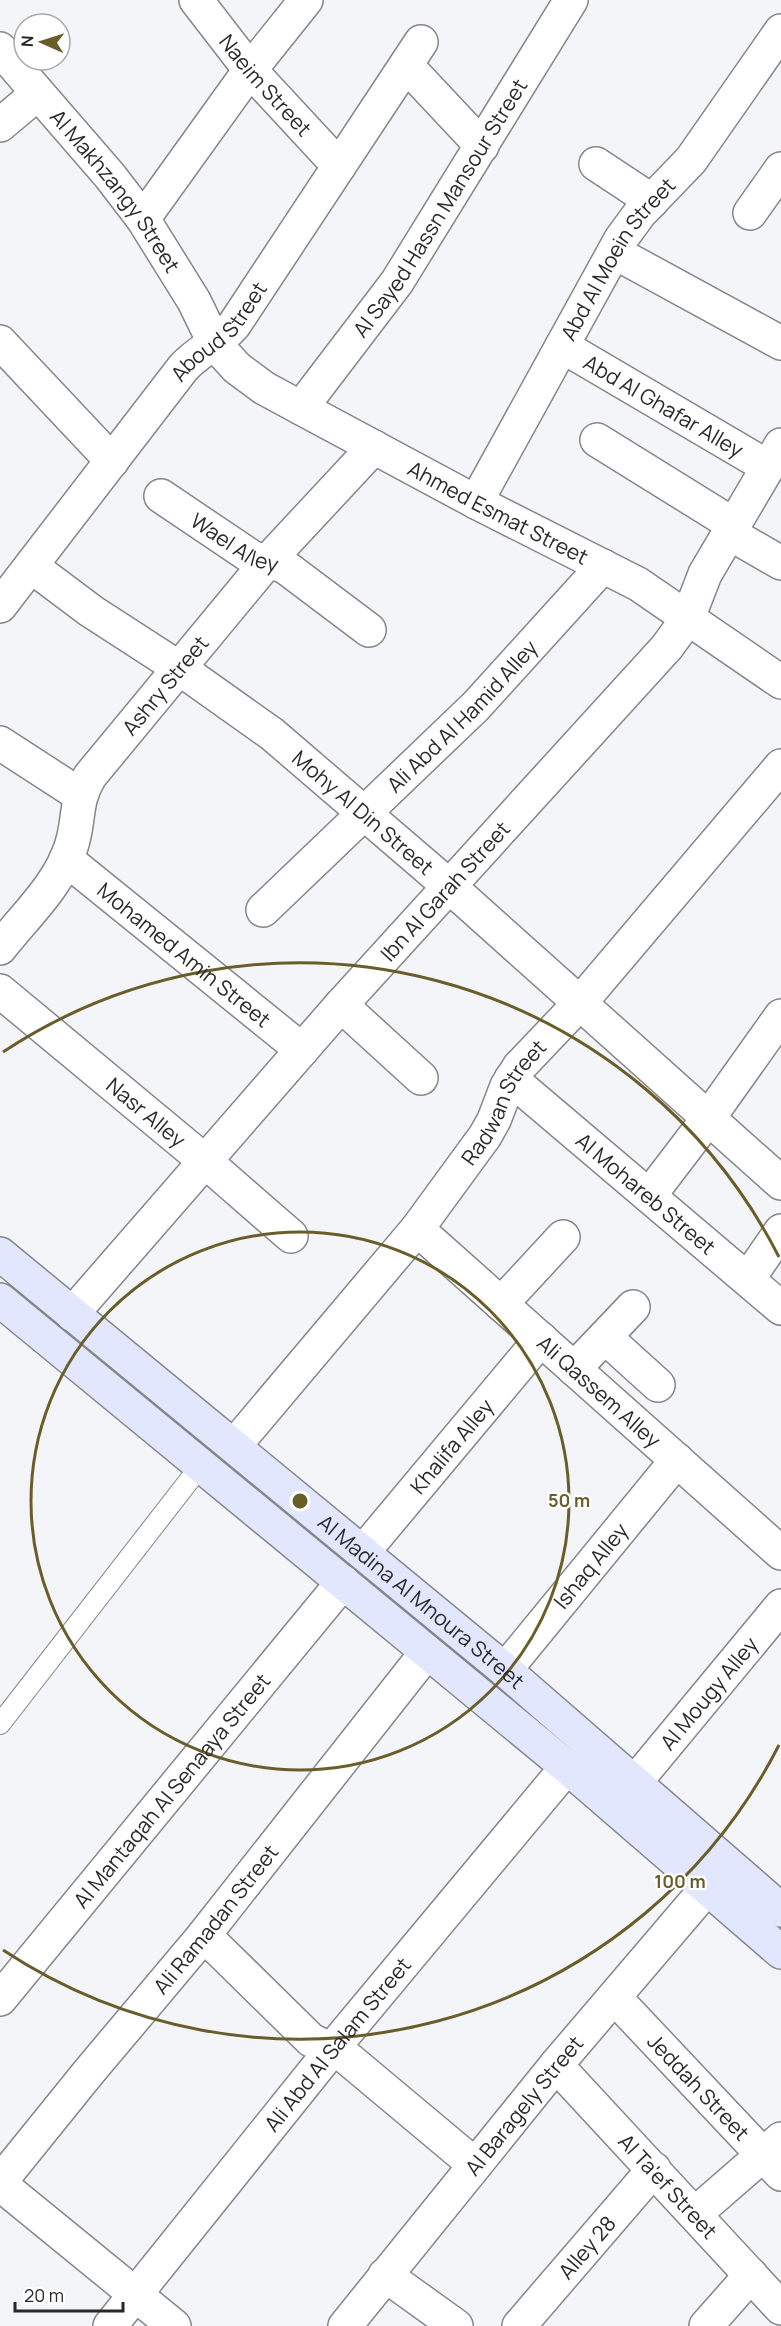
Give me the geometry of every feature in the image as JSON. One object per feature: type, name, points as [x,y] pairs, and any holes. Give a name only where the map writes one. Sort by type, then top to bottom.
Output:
[{"type":"main road","name":"Al Madina Al Mnoura Street","points":[[0,1254],[505,1670],[636,1781],[781,1910]]},
{"type":"main road","name":"Al Madina Al Mnoura Street","points":[[0,1300],[202,1464],[567,1767],[781,1952]]},
{"type":"street","name":"Naeim Street","points":[[196,0],[250,70],[339,166]]},
{"type":"street","points":[[143,219],[250,70],[306,0]]},
{"type":"street","name":"Al Sayed Hassn Mansour Street","points":[[301,408],[385,299],[571,0]]},
{"type":"street","name":"Abd Al Moein Street","points":[[476,502],[629,226],[691,160],[777,43]]},
{"type":"street","name":"Al Makhzangy Street","points":[[0,49],[110,176],[143,219],[194,301],[215,344]]},
{"type":"street","name":"Aboud Street","points":[[0,606],[18,568],[112,461],[192,358],[215,344],[234,325],[414,53],[482,146]]},
{"type":"street","points":[[0,125],[37,94]]},
{"type":"street","points":[[596,164],[652,201]]},
{"type":"street","points":[[750,213],[781,169]]},
{"type":"street","points":[[614,252],[781,343]]},
{"type":"street","points":[[0,342],[112,461]]},
{"type":"street","name":"Ahmed Esmat Street","points":[[215,344],[250,379],[476,502],[656,594],[781,682]]},
{"type":"street","name":"Abd Al Ghafar Alley","points":[[562,346],[775,456]]},
{"type":"street","points":[[597,440],[781,563]]},
{"type":"street","name":"Ashry Street","points":[[0,948],[61,870],[72,846],[80,795],[90,776],[266,563],[374,447]]},
{"type":"street","name":"Ibn Al Garah Street","points":[[72,1314],[341,1005],[667,647],[688,618],[705,573],[775,456]]},
{"type":"street","name":"Wael Alley","points":[[161,496],[253,558],[284,566],[369,630]]},
{"type":"street","name":"Ali Abd Al Hamid Alley","points":[[263,910],[476,706],[603,566]]},
{"type":"street","name":"Mohy Al Din Street","points":[[18,568],[91,611],[179,668],[259,724],[449,886],[781,1183]]},
{"type":"street","points":[[0,743],[80,795]]},
{"type":"street","name":"Radwan Street","points":[[234,1446],[417,1229],[485,1136],[511,1079],[537,1046],[579,1004],[781,766]]},
{"type":"street","name":"Mohamed Amin Street","points":[[66,859],[302,1050]]},
{"type":"street","name":"Nasr Alley","points":[[0,991],[206,1162],[291,1236]]},
{"type":"street","points":[[341,1005],[421,1078]]},
{"type":"street","points":[[649,1196],[708,1120],[781,1016]]},
{"type":"street","name":"Al Mohareb Street","points":[[511,1079],[781,1308]]},
{"type":"street","name":"Ali Qassem Alley","points":[[417,1229],[676,1460],[775,1536]]},
{"type":"street","points":[[748,1279],[781,1231]]},
{"type":"street","points":[[501,1304],[563,1237]]},
{"type":"street","points":[[574,1369],[633,1307]]},
{"type":"street","points":[[605,1337],[658,1385]]},
{"type":"street","name":"Khalifa Alley","points":[[363,1552],[541,1340]]},
{"type":"street","name":"Ishaq Alley","points":[[505,1670],[676,1460]]},
{"type":"street","name":"Al Mantaqah Al Senaaya Street","points":[[0,1999],[343,1582]]},
{"type":"street","name":"Al Mougy Alley","points":[[636,1781],[781,1606]]},
{"type":"street","name":"Ali Ramadan Street","points":[[0,2183],[88,2073],[204,1935],[428,1652]]},
{"type":"street","name":"Ali Abd Al Salam Street","points":[[110,2326],[333,2048],[567,1767]]},
{"type":"street","name":"Al Baragely Street","points":[[345,2326],[556,2065],[707,1888]]},
{"type":"street","points":[[204,1935],[311,2040],[333,2048],[346,2057],[475,2165]]},
{"type":"street","name":"Jeddah Street","points":[[615,1998],[775,2156]]},
{"type":"street","name":"Al Ta'ef Street","points":[[556,2065],[696,2213],[781,2308]]},
{"type":"street","points":[[696,2213],[775,2156]]},
{"type":"street","name":"Alley 28","points":[[519,2326],[654,2169]]},
{"type":"street","points":[[0,2183],[174,2326]]},
{"type":"street","points":[[385,2275],[456,2326]]},
{"type":"street","points":[[706,2326],[751,2275]]},
{"type":"lane","points":[[0,1724],[202,1464]]}]
